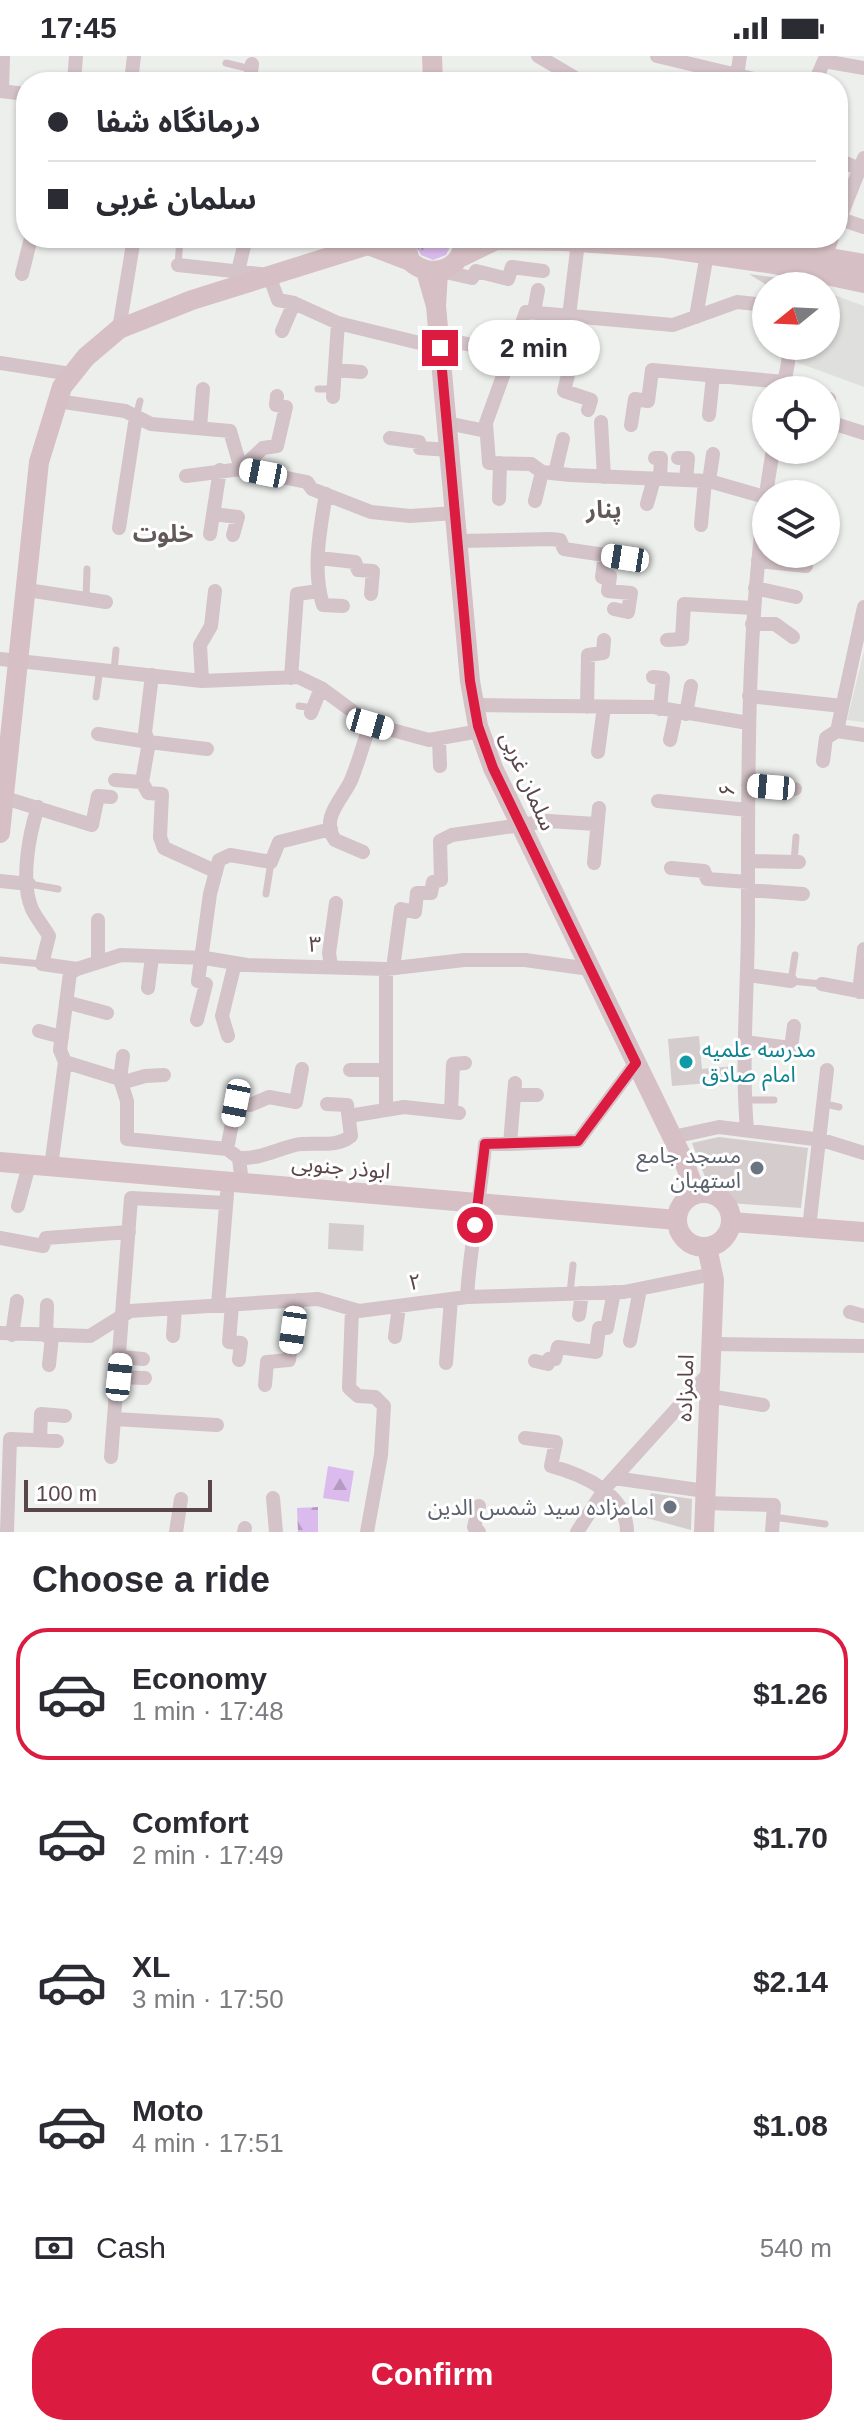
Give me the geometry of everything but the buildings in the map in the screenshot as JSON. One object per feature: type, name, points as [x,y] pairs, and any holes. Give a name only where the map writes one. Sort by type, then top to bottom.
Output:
[{"type":"street","points":[[1,91],[3,56]]},
{"type":"street","points":[[538,56],[556,72]]},
{"type":"street","points":[[657,56],[712,72]]},
{"type":"street","points":[[825,59],[864,68]]},
{"type":"street","points":[[848,199],[863,162]]},
{"type":"street","points":[[22,274],[28,248]]},
{"type":"street","points":[[119,329],[132,248]]},
{"type":"street","points":[[238,271],[244,248]]},
{"type":"street","points":[[0,832],[5,798],[10,660],[27,590],[39,462],[57,401],[71,374],[119,329],[354,248]]},
{"type":"street","points":[[389,248],[429,269],[472,278],[476,271],[508,279],[512,267],[543,271]]},
{"type":"street","name":"سلمان غربی","points":[[412,248],[429,269],[436,306],[474,705],[480,731],[521,827],[673,1137],[696,1193]]},
{"type":"street","points":[[429,269],[460,248]]},
{"type":"street","points":[[569,316],[577,248]]},
{"type":"street","points":[[696,317],[711,248]]},
{"type":"street","points":[[741,248],[775,255],[821,248]]},
{"type":"street","points":[[830,248],[864,264]]},
{"type":"street","points":[[775,255],[796,272]]},
{"type":"street","points":[[178,265],[269,275]]},
{"type":"street","points":[[269,275],[278,300],[294,303],[338,323],[440,343],[571,363],[564,391],[591,400],[588,410]]},
{"type":"street","points":[[840,281],[864,283]]},
{"type":"street","points":[[534,312],[538,290]]},
{"type":"street","points":[[499,499],[495,463],[486,431],[526,312],[673,325],[737,302],[752,304]]},
{"type":"street","points":[[282,331],[294,303]]},
{"type":"street","points":[[333,393],[338,323]]},
{"type":"street","points":[[0,363],[71,374]]},
{"type":"street","points":[[335,370],[361,372]]},
{"type":"street","points":[[631,425],[635,399],[648,401],[652,370],[752,381]]},
{"type":"street","points":[[709,415],[713,376]]},
{"type":"street","points":[[200,428],[203,389]]},
{"type":"street","points":[[241,469],[263,448],[277,446],[286,407],[276,405],[277,396]]},
{"type":"street","points":[[57,401],[125,411],[151,424],[230,431],[241,469]]},
{"type":"street","points":[[119,528],[136,417]]},
{"type":"street","points":[[601,422],[601,445],[611,448],[604,477]]},
{"type":"street","points":[[447,423],[486,431]]},
{"type":"street","points":[[840,425],[864,433]]},
{"type":"street","points":[[390,438],[419,442],[420,448],[450,450]]},
{"type":"street","points":[[535,501],[563,439]]},
{"type":"street","points":[[701,525],[713,454]]},
{"type":"street","points":[[647,504],[661,458],[655,458]]},
{"type":"street","points":[[678,458],[688,458],[686,480]]},
{"type":"street","points":[[495,463],[531,464],[549,472],[604,477],[707,481],[752,493]]},
{"type":"street","points":[[186,476],[241,469],[307,482],[312,489],[371,512],[410,516],[456,513]]},
{"type":"street","points":[[210,534],[220,470]]},
{"type":"street","points":[[326,494],[319,591],[323,605],[343,606]]},
{"type":"street","points":[[213,514],[238,517],[233,535]]},
{"type":"street","points":[[459,541],[551,539],[560,540],[564,549],[625,558]]},
{"type":"street","points":[[605,555],[602,577],[610,576],[608,591],[631,593],[628,612],[614,609]]},
{"type":"street","points":[[319,558],[355,562],[358,570],[373,571],[371,594]]},
{"type":"street","name":"۶","points":[[747,1130],[744,1100],[748,975],[748,723],[757,568]]},
{"type":"street","points":[[755,588],[796,597]]},
{"type":"street","points":[[27,590],[106,602]]},
{"type":"street","points":[[202,681],[200,645],[211,626],[215,591]]},
{"type":"street","points":[[291,678],[292,594],[319,591]]},
{"type":"street","points":[[667,640],[682,639],[684,604],[753,608]]},
{"type":"street","points":[[837,731],[864,607]]},
{"type":"street","points":[[752,624],[775,624],[793,637]]},
{"type":"street","points":[[587,707],[588,655],[603,653],[604,640]]},
{"type":"street","points":[[10,660],[202,681],[291,678],[321,688],[370,724],[429,740],[480,731]]},
{"type":"street","points":[[152,675],[145,733],[149,742],[142,782],[148,793],[162,794],[160,837],[164,848],[215,871]]},
{"type":"street","points":[[653,677],[663,678],[660,709]]},
{"type":"street","points":[[670,740],[691,686]]},
{"type":"street","points":[[308,709],[321,688]]},
{"type":"street","points":[[749,696],[842,706]]},
{"type":"street","points":[[474,705],[533,714],[587,707],[660,709],[748,723]]},
{"type":"street","points":[[598,752],[594,728],[604,707]]},
{"type":"street","points":[[363,852],[335,840],[331,829],[334,805],[351,781],[370,724]]},
{"type":"street","points":[[823,761],[826,738],[837,731],[864,735]]},
{"type":"street","points":[[98,734],[207,749]]},
{"type":"street","points":[[439,739],[440,766]]},
{"type":"street","points":[[115,780],[142,782]]},
{"type":"street","points":[[748,785],[795,789]]},
{"type":"street","points":[[5,798],[92,825],[98,796],[111,797]]},
{"type":"street","points":[[658,801],[748,810]]},
{"type":"street","points":[[38,807],[28,836],[29,884],[32,908],[49,936],[42,964],[77,969]]},
{"type":"street","points":[[594,863],[599,808]]},
{"type":"street","points":[[386,1108],[390,968],[401,909],[415,912],[417,893],[431,893],[433,882],[441,880],[440,841],[452,835],[548,821],[596,824]]},
{"type":"street","points":[[197,1020],[206,984],[198,981],[200,958],[219,860],[230,855],[271,862],[279,842],[331,829]]},
{"type":"street","points":[[748,861],[796,862]]},
{"type":"street","points":[[671,868],[704,871],[707,879],[803,894]]},
{"type":"street","points":[[0,881],[29,884]]},
{"type":"street","points":[[331,966],[329,953],[336,903]]},
{"type":"street","points":[[98,920],[98,960]]},
{"type":"street","points":[[822,984],[861,992],[864,949]]},
{"type":"street","name":"۳","points":[[77,969],[121,955],[200,958],[235,963],[390,968],[479,960],[525,960],[590,969]]},
{"type":"street","points":[[148,988],[152,957]]},
{"type":"street","points":[[228,1036],[222,1016],[235,963]]},
{"type":"street","points":[[51,1167],[65,1062],[60,1050],[66,1002],[70,973],[77,969]]},
{"type":"street","points":[[748,975],[791,981]]},
{"type":"street","points":[[66,1002],[107,1013]]},
{"type":"street","points":[[745,1042],[791,1048],[794,1026]]},
{"type":"street","points":[[39,1031],[62,1037]]},
{"type":"street","points":[[123,1056],[120,1081],[127,1101],[127,1139],[233,1153],[256,1159],[296,1145],[342,1144],[351,1136],[347,1105],[327,1104]]},
{"type":"street","points":[[65,1062],[120,1081],[164,1075]]},
{"type":"street","points":[[349,1116],[386,1108],[429,1107],[455,1112],[453,1064],[465,1063]]},
{"type":"street","points":[[467,1297],[470,1247],[481,1203],[485,1144],[578,1141],[636,1063]]},
{"type":"street","points":[[239,1360],[241,1343],[229,1342],[225,1305],[226,1203],[235,1182],[233,1153],[240,1096],[250,1105],[269,1097],[296,1102],[302,1069]]},
{"type":"street","points":[[350,1070],[386,1070]]},
{"type":"street","points":[[809,1228],[822,1140],[832,1106],[827,1070]]},
{"type":"street","points":[[510,1144],[514,1089],[537,1095]]},
{"type":"street","points":[[673,1137],[719,1127],[822,1140],[864,1153]]},
{"type":"street","name":"ابوذر جنوبی","points":[[0,1162],[677,1220]]},
{"type":"street","points":[[18,1206],[29,1165]]},
{"type":"street","points":[[706,1192],[722,1199],[728,1205],[732,1222],[725,1238],[707,1247],[685,1240],[677,1220],[681,1205],[696,1193],[706,1192]]},
{"type":"street","points":[[111,1457],[125,1314],[122,1263],[129,1232],[131,1198],[226,1203]]},
{"type":"street","points":[[732,1222],[864,1232]]},
{"type":"street","points":[[0,1238],[43,1246],[46,1238],[129,1232]]},
{"type":"street","name":"امامزاده","points":[[704,1532],[713,1274],[707,1247]]},
{"type":"street","name":"۲","points":[[125,1314],[318,1299],[352,1309],[467,1297],[614,1292],[713,1274]]},
{"type":"street","points":[[630,1341],[640,1289]]},
{"type":"street","points":[[535,1361],[548,1364],[549,1359],[555,1359],[558,1347],[596,1352],[599,1328],[607,1328],[614,1292]]},
{"type":"street","points":[[576,1293],[579,1315]]},
{"type":"street","points":[[446,1363],[451,1299]]},
{"type":"street","points":[[265,1385],[267,1362],[289,1360],[298,1300]]},
{"type":"street","points":[[17,1301],[6,1334],[90,1336],[125,1314]]},
{"type":"street","points":[[47,1305],[49,1365]]},
{"type":"street","points":[[395,1337],[399,1306]]},
{"type":"street","points":[[173,1336],[175,1308]]},
{"type":"street","points":[[352,1309],[349,1388],[358,1396],[375,1397],[384,1406],[381,1455],[367,1532]]},
{"type":"street","points":[[711,1344],[864,1346]]},
{"type":"street","points":[[121,1357],[143,1359]]},
{"type":"street","points":[[577,1532],[603,1491],[710,1372]]},
{"type":"street","points":[[119,1377],[145,1378]]},
{"type":"street","points":[[709,1396],[763,1405]]},
{"type":"street","points":[[40,1440],[41,1414],[65,1416]]},
{"type":"street","points":[[115,1419],[217,1425]]},
{"type":"street","points":[[525,1438],[556,1442],[551,1466],[568,1471],[621,1505],[627,1518],[627,1532]]},
{"type":"street","points":[[7,1532],[10,1439],[57,1441]]},
{"type":"street","points":[[614,1478],[705,1497],[774,1505],[772,1525]]},
{"type":"street","points":[[273,1498],[276,1532]]},
{"type":"street","points":[[176,1532],[181,1499]]},
{"type":"street","points":[[479,1506],[474,1527],[479,1532]]},
{"type":"lane","points":[[226,63],[251,71]]},
{"type":"lane","points":[[178,265],[179,248]]},
{"type":"lane","points":[[318,389],[333,393]]},
{"type":"lane","points":[[136,417],[140,401]]},
{"type":"lane","points":[[86,599],[87,569]]},
{"type":"lane","points":[[96,697],[116,650]]},
{"type":"lane","points":[[111,797],[115,780]]},
{"type":"lane","points":[[796,837],[796,862]]},
{"type":"lane","points":[[266,894],[271,862]]},
{"type":"lane","points":[[29,884],[58,889]]},
{"type":"lane","points":[[795,955],[791,981],[822,984]]},
{"type":"lane","points":[[0,960],[42,964]]},
{"type":"lane","points":[[744,1100],[774,1100]]},
{"type":"lane","points":[[573,1265],[576,1293]]},
{"type":"lane","points":[[772,1525],[825,1524]]},
{"type":"shaded area","points":[[840,297],[864,306],[864,387],[796,362],[840,360]]},
{"type":"shaded area","points":[[864,651],[864,722],[847,720]]},
{"type":"green space","points":[[417,248],[449,248],[446,255],[433,260],[421,255]]},
{"type":"green space","points":[[328,1466],[354,1471],[349,1502],[323,1498]]},
{"type":"green space","points":[[318,1507],[318,1532],[298,1532],[297,1508]]},
{"type":"place","name":"مدرسه علمیه امام صادق","points":[[686,1062]]},
{"type":"place","name":"مسجد جامع استهبان","points":[[757,1168]]},
{"type":"place","name":"امامزاده سید شمس الدین","points":[[670,1507]]},
{"type":"district","name":"پنار","points":[[604,509]]},
{"type":"district","name":"خلوت","points":[[163,533]]},
{"type":"route","points":[[440,348],[470,681],[478,726],[493,768],[636,1063],[578,1141],[485,1144],[481,1203],[475,1225]]}]
